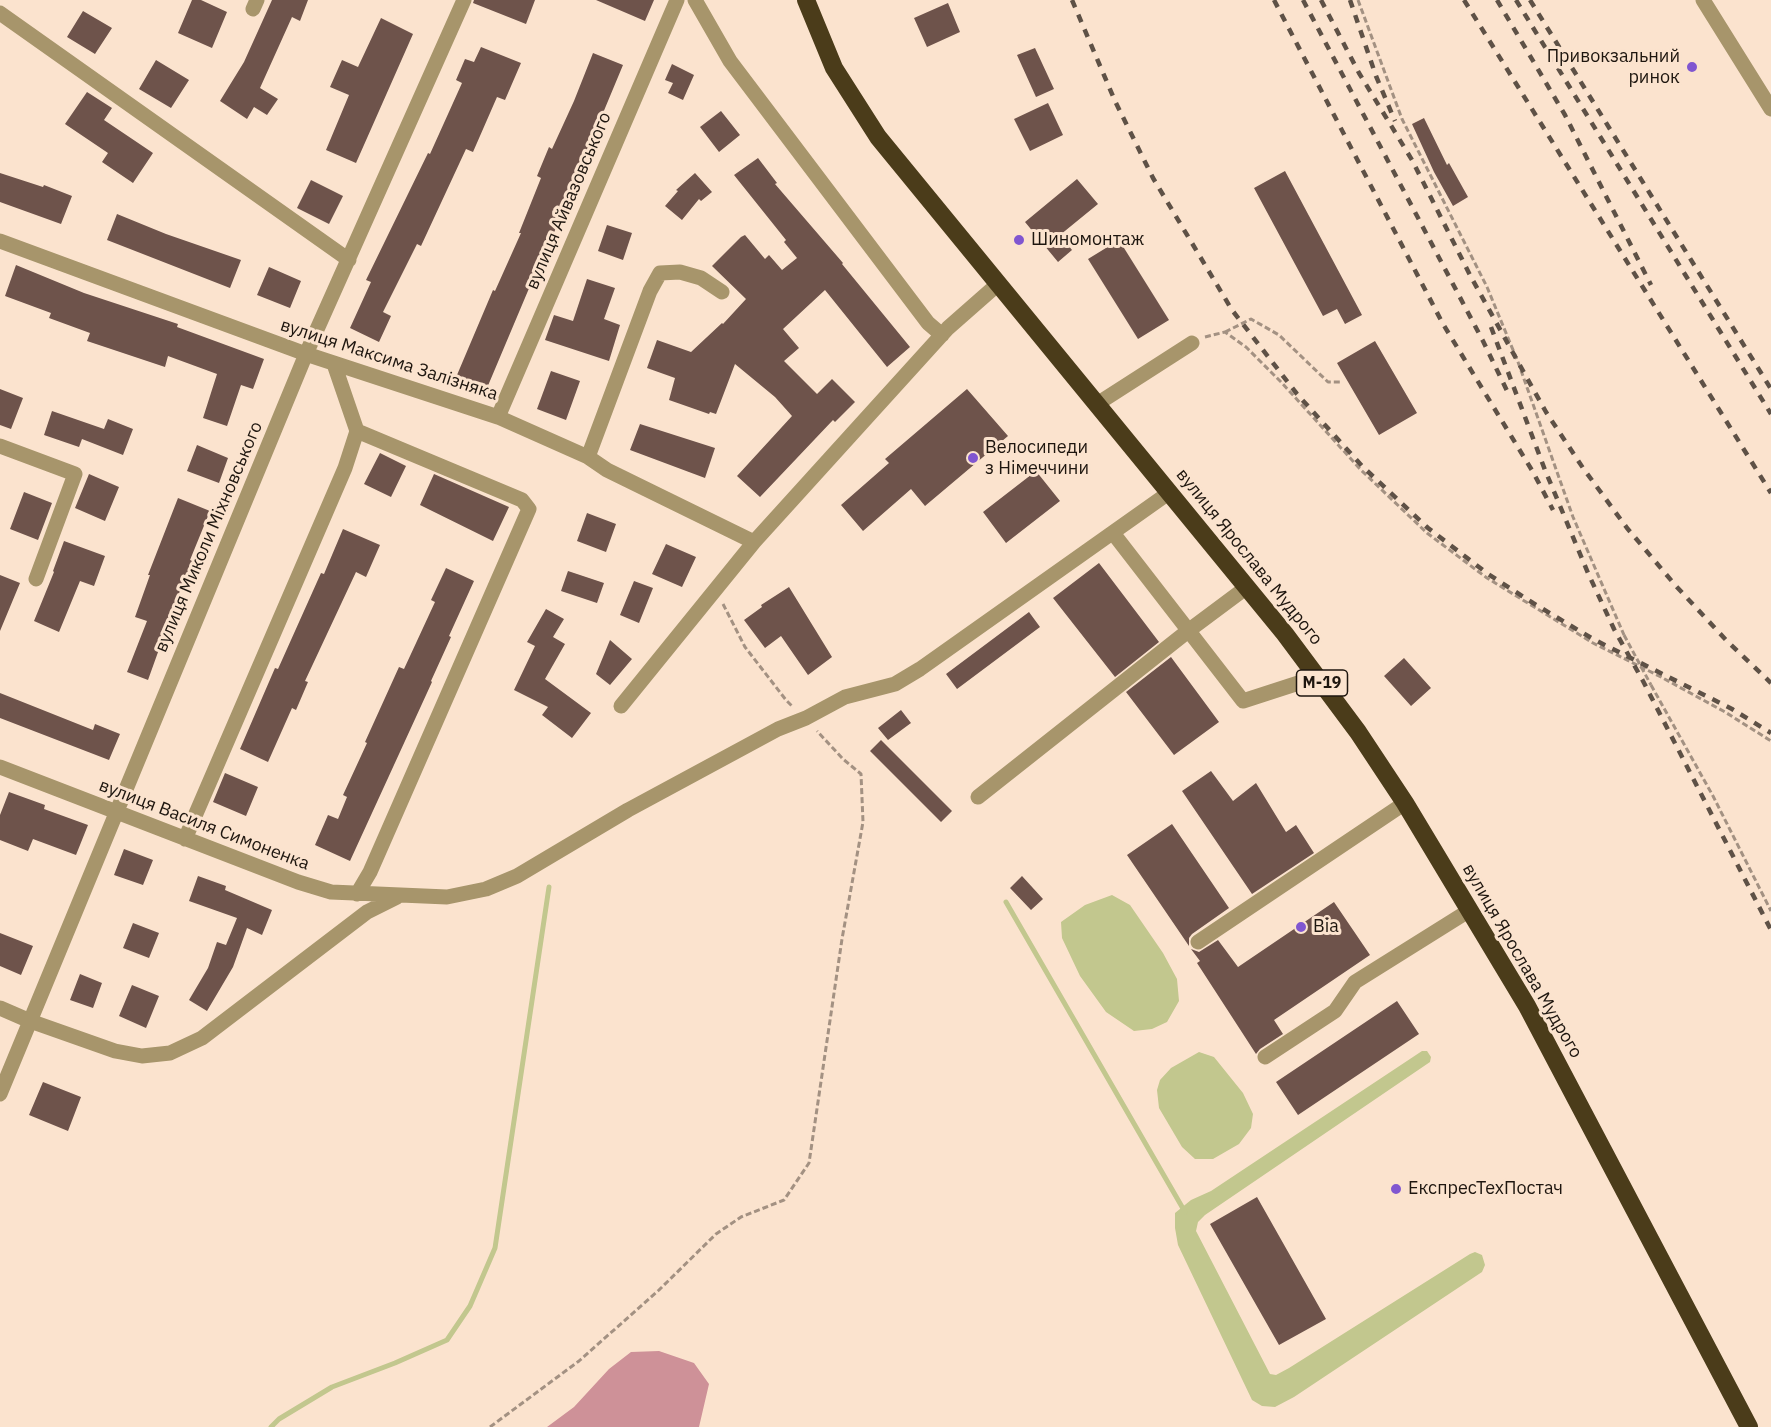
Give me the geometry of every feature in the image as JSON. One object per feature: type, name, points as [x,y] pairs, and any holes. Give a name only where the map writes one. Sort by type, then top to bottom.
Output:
[{"type":"highway","name":"вулиця Ярослава Мудрого","points":[[806,0],[834,68],[878,137],[1247,587],[1358,732],[1406,803],[1527,1006],[1749,1427]]},
{"type":"street","name":"вулиця Миколи Міхновського","points":[[0,1094],[306,354],[464,0]]},
{"type":"street","name":"вулиця Айвазовського","points":[[498,417],[677,0]]},
{"type":"street","points":[[695,0],[730,62],[928,322],[942,335]]},
{"type":"street","points":[[1703,0],[1771,109]]},
{"type":"street","points":[[0,13],[349,260]]},
{"type":"street","name":"вулиця Максима Залізняка","points":[[0,241],[334,364],[498,417],[588,457],[607,470],[754,542]]},
{"type":"street","points":[[588,457],[650,291],[660,273],[680,272],[701,278],[722,292]]},
{"type":"street","points":[[621,706],[754,542],[942,335],[998,284]]},
{"type":"street","points":[[1097,404],[1192,343]]},
{"type":"street","points":[[185,839],[345,468],[357,431],[334,364]]},
{"type":"street","points":[[357,431],[522,500],[529,509],[370,872],[357,894]]},
{"type":"street","points":[[0,446],[75,474],[36,579]]},
{"type":"street","name":"вулиця Василя Симоненка","points":[[0,767],[298,882],[331,892],[447,897],[486,889],[517,876],[582,836],[778,729],[806,718],[845,697],[895,684],[920,669],[1170,492]]},
{"type":"street","points":[[1113,532],[1243,701],[1317,677]]},
{"type":"street","points":[[978,797],[1247,587]]},
{"type":"street","points":[[1198,942],[1406,803]]},
{"type":"street","points":[[0,1008],[115,1051],[142,1056],[170,1053],[202,1038],[367,912],[399,896]]},
{"type":"street","points":[[1265,1057],[1335,1011],[1354,982],[1470,910]]},
{"type":"path","points":[[1358,0],[1402,119],[1487,286],[1518,362],[1574,517],[1624,635],[1713,796],[1771,911]]},
{"type":"path","points":[[1192,343],[1210,335],[1225,332],[1251,319],[1279,335],[1328,382],[1340,382]]},
{"type":"path","points":[[1225,332],[1246,347],[1361,470],[1427,533],[1487,578],[1593,643],[1725,712],[1771,741]]},
{"type":"path","points":[[490,1427],[579,1361],[659,1290],[716,1234],[741,1217],[784,1200],[809,1163],[842,939],[863,822],[861,774],[843,759],[806,718],[786,700],[745,648],[723,604],[711,595]]},
{"type":"shaded area","points":[[1112,895],[1130,905],[1163,953],[1177,979],[1179,1001],[1167,1022],[1152,1029],[1134,1031],[1106,1012],[1080,976],[1062,938],[1061,922],[1085,905]]},
{"type":"shaded area","points":[[1422,1051],[1427,1051],[1431,1057],[1430,1062],[1205,1215],[1198,1222],[1196,1231],[1270,1374],[1276,1375],[1470,1254],[1475,1252],[1482,1255],[1485,1265],[1482,1272],[1294,1397],[1275,1407],[1262,1406],[1252,1400],[1178,1245],[1175,1213],[1191,1200],[1211,1191]]},
{"type":"shaded area","points":[[1199,1052],[1214,1057],[1243,1093],[1253,1114],[1251,1128],[1239,1144],[1213,1159],[1195,1159],[1182,1147],[1159,1108],[1157,1090],[1160,1080],[1171,1068]]},
{"type":"shaded area","points":[[659,1351],[694,1363],[709,1384],[699,1427],[547,1427],[574,1407],[609,1369],[631,1352]]},
{"type":"building","points":[[192,0],[201,0],[227,12],[212,48],[178,33]]},
{"type":"building","points":[[272,0],[308,0],[300,21],[292,17],[260,88],[278,99],[267,115],[254,107],[247,119],[220,101],[244,62]]},
{"type":"building","points":[[474,0],[535,0],[526,24],[473,3]]},
{"type":"building","points":[[596,0],[654,0],[645,21]]},
{"type":"building","points":[[948,3],[960,32],[927,47],[914,18]]},
{"type":"building","points":[[83,11],[112,28],[95,54],[67,37]]},
{"type":"building","points":[[381,18],[413,34],[356,163],[326,150],[349,95],[330,87],[342,60],[358,67]]},
{"type":"building","points":[[481,47],[521,63],[505,100],[497,97],[473,152],[466,149],[421,246],[417,244],[383,312],[391,316],[379,342],[350,328],[371,282],[366,280],[428,153],[430,154],[462,83],[456,80],[465,59],[474,62]]},
{"type":"building","points":[[1035,48],[1054,89],[1036,97],[1017,55]]},
{"type":"building","points":[[593,53],[623,65],[583,161],[586,162],[574,191],[571,190],[543,264],[533,287],[530,286],[487,388],[457,375],[493,290],[495,291],[521,233],[519,233],[541,178],[537,176],[549,147],[552,149]]},
{"type":"building","points":[[156,60],[189,80],[171,108],[139,89]]},
{"type":"building","points":[[672,64],[694,75],[683,100],[668,93],[673,83],[665,80]]},
{"type":"building","points":[[87,92],[112,108],[104,120],[153,153],[133,183],[102,162],[108,153],[65,124]]},
{"type":"building","points":[[1048,103],[1063,135],[1030,151],[1014,119]]},
{"type":"building","points":[[721,111],[740,135],[719,152],[700,127]]},
{"type":"building","points":[[1424,118],[1447,165],[1449,163],[1468,197],[1453,206],[1412,124]]},
{"type":"building","points":[[758,158],[777,183],[775,184],[843,263],[910,347],[887,367],[825,290],[783,329],[799,348],[784,361],[817,394],[832,379],[855,402],[835,422],[833,420],[760,497],[737,476],[792,416],[775,397],[735,364],[716,414],[710,412],[709,414],[669,400],[675,378],[647,368],[657,340],[691,352],[723,324],[746,299],[712,266],[741,237],[745,235],[765,259],[769,255],[782,270],[797,258],[784,242],[786,240],[734,175]]},
{"type":"building","points":[[1285,171],[1362,315],[1345,324],[1337,309],[1323,316],[1254,188]]},
{"type":"building","points":[[0,173],[43,187],[44,185],[72,196],[61,224],[0,202]]},
{"type":"building","points":[[695,173],[712,192],[701,201],[699,199],[682,220],[665,206],[678,191],[676,190]]},
{"type":"building","points":[[1077,179],[1098,204],[1060,235],[1072,250],[1058,262],[1025,222]]},
{"type":"building","points":[[311,180],[343,196],[329,224],[297,208]]},
{"type":"building","points":[[117,214],[241,260],[230,288],[107,240]]},
{"type":"building","points":[[607,225],[632,233],[623,260],[598,251]]},
{"type":"building","points":[[1119,240],[1169,320],[1138,339],[1088,259]]},
{"type":"building","points":[[16,265],[84,293],[178,324],[177,327],[264,359],[253,389],[241,385],[227,426],[203,418],[217,374],[168,356],[165,367],[87,341],[90,333],[49,318],[51,313],[5,296]]},
{"type":"building","points":[[269,267],[301,281],[290,308],[257,295]]},
{"type":"building","points":[[587,279],[615,288],[604,319],[620,325],[609,361],[545,340],[554,315],[573,321]]},
{"type":"building","points":[[1375,341],[1417,413],[1379,435],[1337,363]]},
{"type":"building","points":[[551,371],[580,381],[566,420],[537,409]]},
{"type":"building","points":[[0,389],[23,398],[11,429],[0,425]]},
{"type":"building","points":[[967,389],[1008,436],[925,506],[911,489],[863,531],[841,505],[889,463],[885,459]]},
{"type":"building","points":[[52,411],[104,429],[108,419],[133,429],[123,455],[82,439],[79,447],[44,435]]},
{"type":"building","points":[[640,424],[715,448],[705,478],[630,450]]},
{"type":"building","points":[[197,445],[228,458],[219,483],[187,471]]},
{"type":"building","points":[[380,453],[406,466],[391,497],[364,484]]},
{"type":"building","points":[[1036,471],[1060,501],[1006,543],[983,512]]},
{"type":"building","points":[[89,474],[119,487],[105,521],[75,508]]},
{"type":"building","points":[[434,474],[509,507],[493,541],[420,505]]},
{"type":"building","points":[[24,492],[52,503],[38,540],[10,529]]},
{"type":"building","points":[[178,498],[210,511],[190,560],[193,561],[148,680],[127,672],[147,621],[135,617],[150,575],[148,575]]},
{"type":"building","points":[[587,513],[616,524],[606,552],[577,541]]},
{"type":"building","points":[[343,529],[380,545],[366,577],[356,572],[305,681],[308,682],[296,710],[292,708],[268,762],[240,749],[275,668],[278,669]]},
{"type":"building","points":[[64,541],[105,556],[94,586],[80,581],[59,632],[34,621]]},
{"type":"building","points":[[666,544],[696,557],[682,587],[652,574]]},
{"type":"building","points":[[1099,563],[1159,642],[1115,677],[1053,598]]},
{"type":"building","points":[[446,568],[474,581],[449,636],[451,637],[432,682],[350,861],[315,845],[328,815],[338,819],[347,797],[343,795],[367,743],[365,742],[399,667],[404,669],[435,602],[431,600]]},
{"type":"building","points":[[568,571],[604,583],[597,603],[561,591]]},
{"type":"building","points":[[0,575],[20,583],[0,631]]},
{"type":"building","points":[[634,581],[653,588],[639,623],[620,615]]},
{"type":"building","points":[[789,587],[832,657],[808,675],[781,636],[765,648],[744,620],[762,607],[761,605]]},
{"type":"building","points":[[546,609],[564,619],[553,637],[565,644],[545,679],[591,713],[572,738],[542,715],[548,707],[514,690],[535,646],[527,642]]},
{"type":"building","points":[[1029,612],[1040,627],[957,689],[946,674]]},
{"type":"building","points":[[610,640],[632,659],[610,685],[596,674]]},
{"type":"building","points":[[1171,657],[1219,722],[1174,755],[1126,692]]},
{"type":"building","points":[[1404,658],[1431,688],[1411,706],[1384,676]]},
{"type":"building","points":[[0,693],[93,730],[95,724],[120,734],[109,760],[0,718]]},
{"type":"building","points":[[901,710],[911,723],[888,740],[878,728]]},
{"type":"building","points":[[881,740],[952,811],[941,822],[870,751]]},
{"type":"building","points":[[1211,771],[1233,801],[1256,783],[1286,832],[1296,825],[1314,853],[1252,894],[1182,791]]},
{"type":"building","points":[[225,773],[258,787],[246,816],[213,802]]},
{"type":"building","points":[[9,792],[45,805],[44,809],[88,825],[76,855],[33,839],[28,851],[0,840],[0,815]]},
{"type":"building","points":[[1172,824],[1229,908],[1192,934],[1189,938],[1189,946],[1127,855]]},
{"type":"building","points":[[124,849],[153,860],[143,885],[114,875]]},
{"type":"building","points":[[198,876],[226,886],[225,890],[272,910],[262,935],[247,928],[233,967],[207,1011],[189,1000],[208,968],[217,942],[226,945],[237,918],[189,901]]},
{"type":"building","points":[[1022,876],[1043,899],[1031,910],[1010,888]]},
{"type":"building","points":[[1334,902],[1370,955],[1274,1020],[1283,1034],[1256,1054],[1197,963],[1200,961],[1191,949],[1199,952],[1218,940],[1238,967]]},
{"type":"building","points":[[133,923],[159,933],[149,958],[123,948]]},
{"type":"building","points":[[0,933],[33,946],[21,975],[0,966]]},
{"type":"building","points":[[80,974],[102,983],[93,1008],[70,1000]]},
{"type":"building","points":[[132,985],[159,996],[146,1028],[119,1016]]},
{"type":"building","points":[[1397,1001],[1419,1034],[1298,1115],[1276,1082]]},
{"type":"building","points":[[43,1082],[81,1097],[68,1131],[29,1115]]},
{"type":"building","points":[[1257,1197],[1326,1319],[1279,1345],[1210,1224]]},
{"type":"waterway","points":[[271,1427],[279,1419],[332,1387],[447,1340],[470,1306],[495,1248],[549,887]]},
{"type":"waterway","points":[[1006,902],[1185,1212]]},
{"type":"railway","points":[[1072,0],[1115,101],[1153,178],[1232,310],[1297,394],[1362,466],[1428,528],[1488,574],[1593,639],[1732,709],[1771,733]]},
{"type":"railway","points":[[1274,0],[1443,324],[1533,472],[1553,510]]},
{"type":"railway","points":[[1303,0],[1483,341],[1510,397]]},
{"type":"railway","points":[[1321,0],[1359,73],[1412,160],[1471,277],[1546,412],[1627,528],[1726,640],[1771,683]]},
{"type":"railway","points":[[1350,0],[1376,76],[1395,121]]},
{"type":"railway","points":[[1464,0],[1771,493]]},
{"type":"railway","points":[[1497,0],[1565,115],[1651,285]]},
{"type":"railway","points":[[1516,0],[1771,414]]},
{"type":"railway","points":[[1530,0],[1771,389]]},
{"type":"railway","points":[[1491,327],[1545,470],[1614,629],[1771,930]]},
{"type":"place","name":"Привокзальний ринок","points":[[1692,67]]},
{"type":"place","name":"Шиномонтаж","points":[[1019,240]]},
{"type":"place","name":"Велосипеди з Німеччини","points":[[973,458]]},
{"type":"place","name":"Віа","points":[[1301,927]]},
{"type":"place","name":"ЕкспресТехПостач","points":[[1396,1189]]}]
